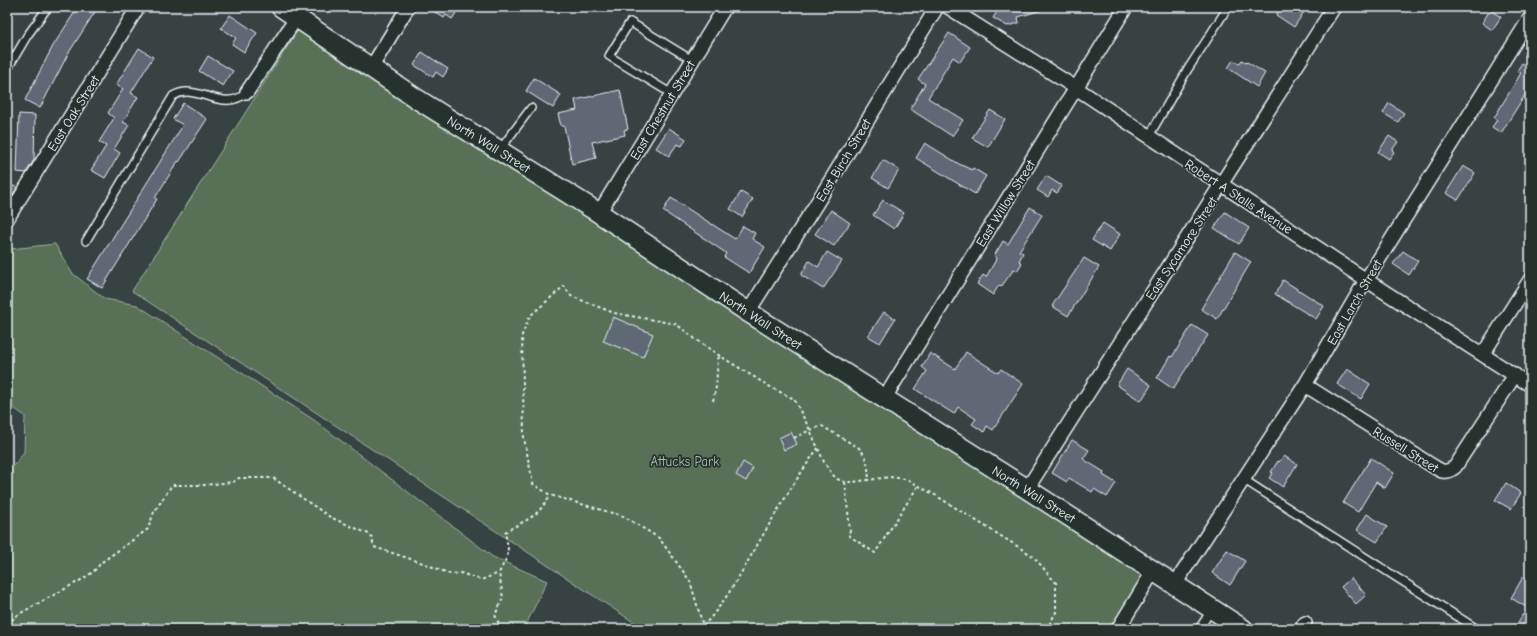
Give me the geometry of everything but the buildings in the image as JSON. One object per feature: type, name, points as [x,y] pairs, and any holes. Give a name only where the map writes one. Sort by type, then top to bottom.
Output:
[{"type":"street","name":"East Oak Street","points":[[7,219],[138,7]]},
{"type":"street","points":[[371,68],[408,7]]},
{"type":"street","name":"East Chestnut Street","points":[[599,213],[726,7]]},
{"type":"street","name":"East Birch Street","points":[[748,312],[819,200],[937,7]]},
{"type":"street","name":"Robert A Stalls Avenue","points":[[948,7],[1076,88],[1366,280],[1530,384]]},
{"type":"street","name":"East Willow Street","points":[[884,399],[1126,7]]},
{"type":"street","name":"East Sycamore Street","points":[[1027,489],[1334,7]]},
{"type":"street","points":[[247,92],[290,11]]},
{"type":"street","name":"North Wall Street","points":[[290,11],[417,99],[599,213],[748,312],[1154,570],[1243,629]]},
{"type":"street","name":"East Larch Street","points":[[1175,584],[1305,385],[1366,280],[1530,18]]},
{"type":"street","points":[[1483,354],[1530,280]]},
{"type":"street","name":"Russell Street","points":[[1305,385],[1428,463],[1443,472],[1449,472],[1456,467],[1515,375]]},
{"type":"street","points":[[1118,629],[1154,570]]},
{"type":"lane","points":[[7,70],[27,36],[48,7]]},
{"type":"lane","points":[[1149,136],[1188,69],[1228,7]]},
{"type":"lane","points":[[672,94],[609,56],[630,22],[692,60]]},
{"type":"lane","points":[[86,241],[173,96],[178,93],[192,92],[227,101],[242,97],[247,92]]},
{"type":"lane","points":[[499,151],[531,108]]},
{"type":"lane","points":[[1243,479],[1477,629]]},
{"type":"lane","points":[[1199,629],[1212,609]]},
{"type":"path","points":[[704,629],[690,581],[659,538],[623,516],[550,495],[534,484],[524,438],[522,335],[530,316],[564,286],[571,296],[614,313],[676,324],[720,356],[772,388],[794,399],[832,474],[838,479],[845,482],[890,477],[906,479],[935,494],[1033,556],[1056,583],[1056,612],[1048,629]]},
{"type":"path","points":[[713,401],[717,379],[718,359],[720,356]]},
{"type":"path","points":[[794,438],[810,430],[822,426],[825,427],[859,448],[866,457],[869,480]]},
{"type":"path","points":[[703,626],[722,603],[792,486],[818,448]]},
{"type":"path","points":[[7,624],[19,614],[93,572],[102,562],[148,529],[154,512],[172,485],[226,483],[233,482],[239,478],[273,478],[330,517],[371,535],[374,547],[423,563],[450,574],[461,573],[480,580],[499,573]]},
{"type":"path","points":[[845,482],[850,531],[848,535],[875,553],[918,486]]},
{"type":"path","points":[[501,629],[496,615],[503,598],[499,573],[508,548],[505,532],[522,524],[540,511],[550,495]]},
{"type":"green space","name":"Attucks Park","points":[[303,22],[1154,570],[1118,629],[644,629],[132,291]]},
{"type":"green space","points":[[55,244],[72,273],[105,299],[137,305],[314,420],[493,557],[547,581],[524,629],[7,629],[7,474],[24,452],[25,416],[7,403],[7,253],[11,249]]}]
